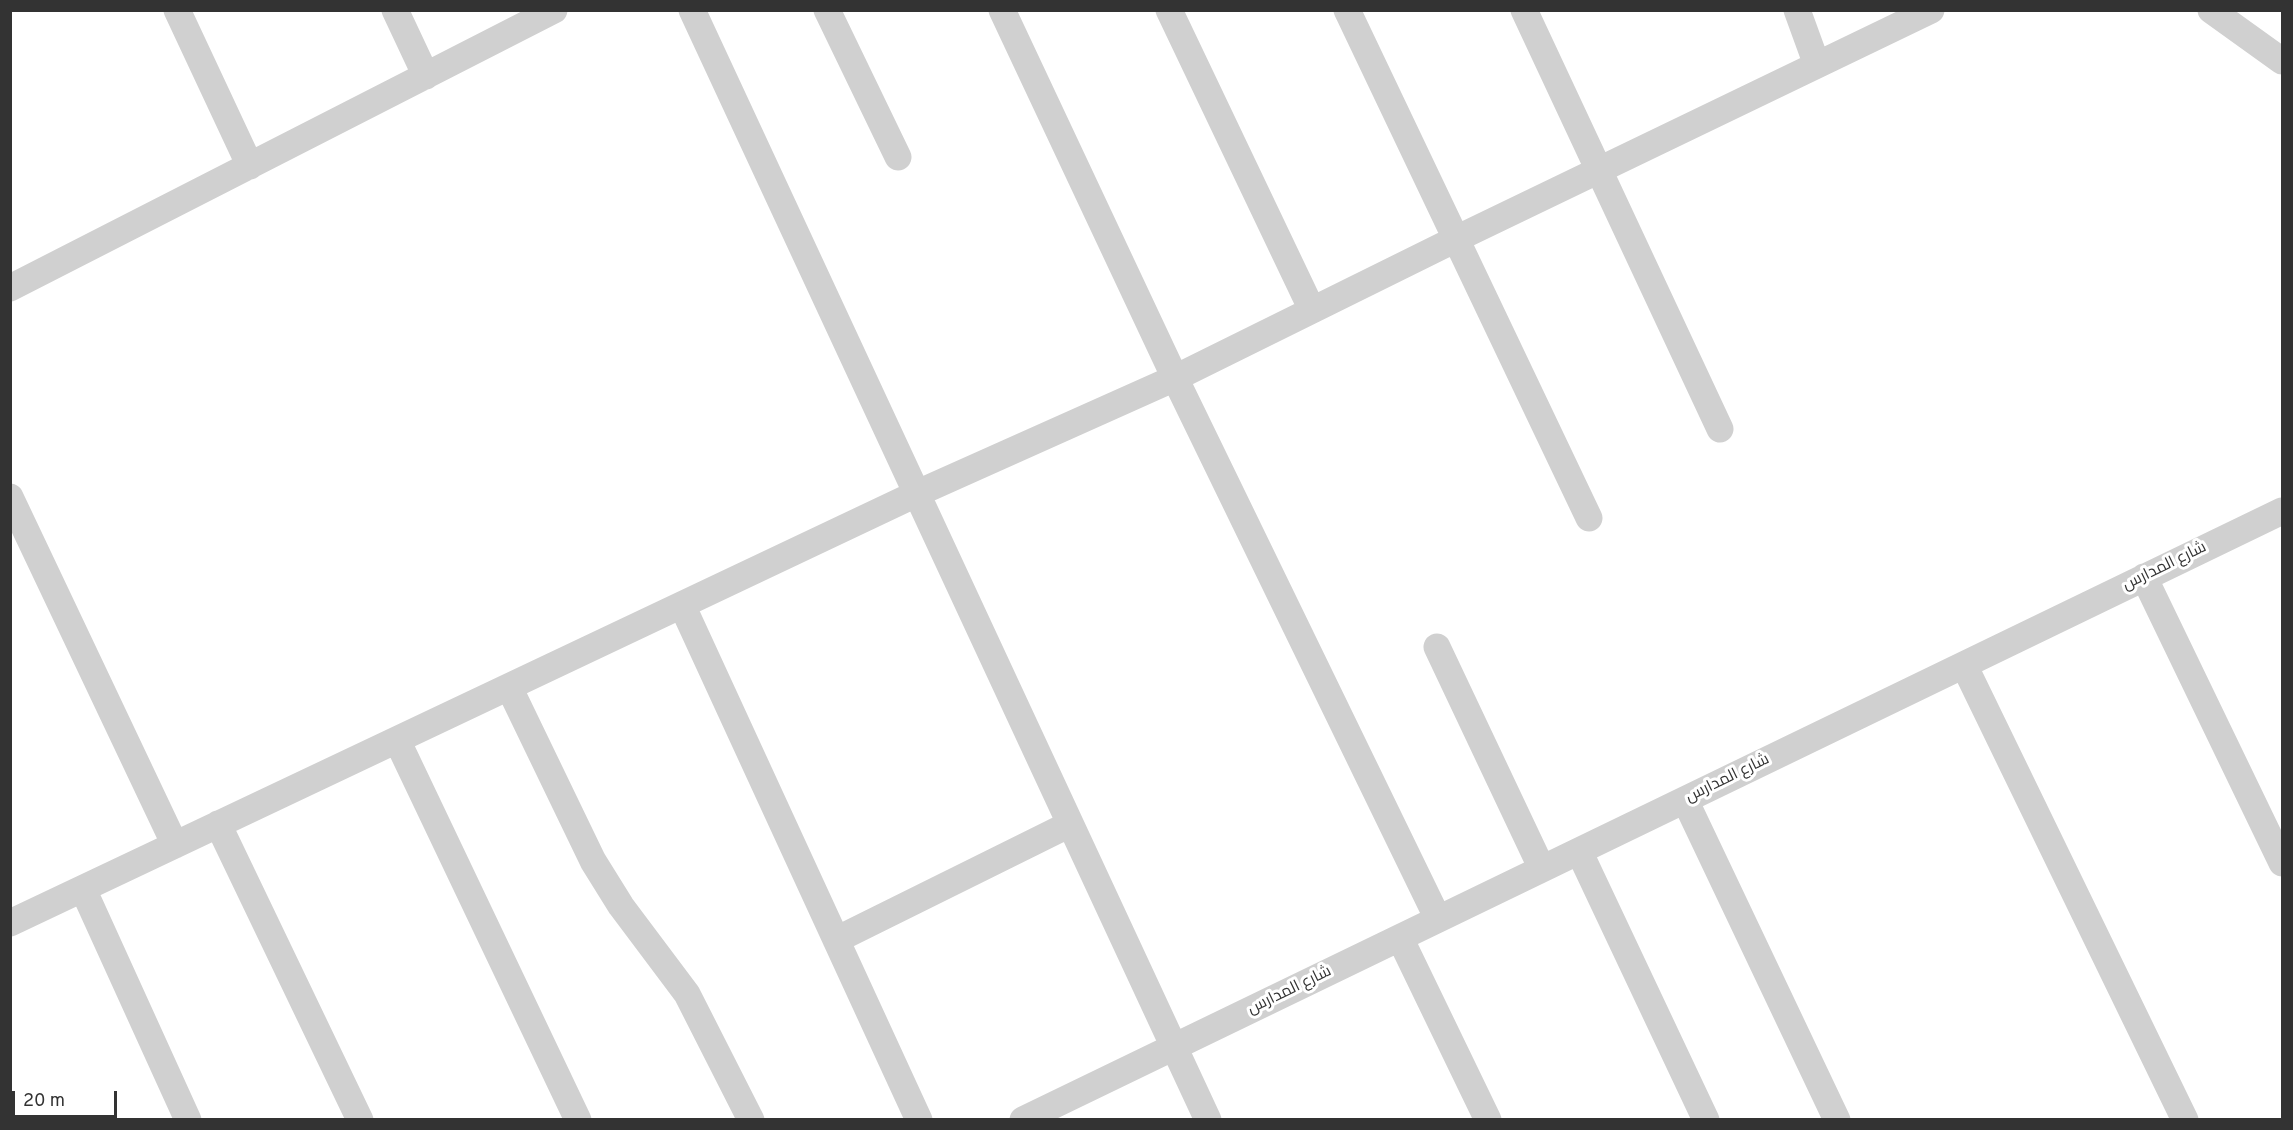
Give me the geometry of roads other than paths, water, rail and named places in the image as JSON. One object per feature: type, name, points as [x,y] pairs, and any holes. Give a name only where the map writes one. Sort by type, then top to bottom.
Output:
[{"type":"street","points":[[177,10],[250,166]]},
{"type":"street","points":[[395,10],[426,76]]},
{"type":"street","points":[[10,288],[554,10]]},
{"type":"street","points":[[693,10],[1208,1119]]},
{"type":"street","points":[[827,10],[898,157]]},
{"type":"street","points":[[1002,10],[1175,378],[1438,919]]},
{"type":"street","points":[[1169,10],[1312,310]]},
{"type":"street","points":[[1347,10],[1589,518]]},
{"type":"street","points":[[1524,10],[1720,429]]},
{"type":"street","points":[[1797,10],[1817,65]]},
{"type":"street","points":[[10,923],[918,493],[1175,378],[1456,239],[1931,10]]},
{"type":"street","points":[[2211,10],[2283,61]]},
{"type":"street","points":[[10,497],[175,845]]},
{"type":"street","name":"شارع المدارس","points":[[1023,1119],[2283,511]]},
{"type":"street","points":[[2144,578],[2283,863]]},
{"type":"street","points":[[682,605],[919,1119]]},
{"type":"street","points":[[1437,647],[1542,869]]},
{"type":"street","points":[[1964,665],[2185,1119]]},
{"type":"street","points":[[508,687],[593,861],[621,906],[648,939],[687,994],[751,1119]]},
{"type":"street","points":[[397,740],[578,1119]]},
{"type":"street","points":[[1685,800],[1837,1119]]},
{"type":"street","points":[[218,824],[360,1119]]},
{"type":"street","points":[[836,940],[1070,824]]},
{"type":"street","points":[[1579,851],[1706,1119]]},
{"type":"street","points":[[82,889],[188,1119]]},
{"type":"street","points":[[1400,938],[1488,1119]]}]
